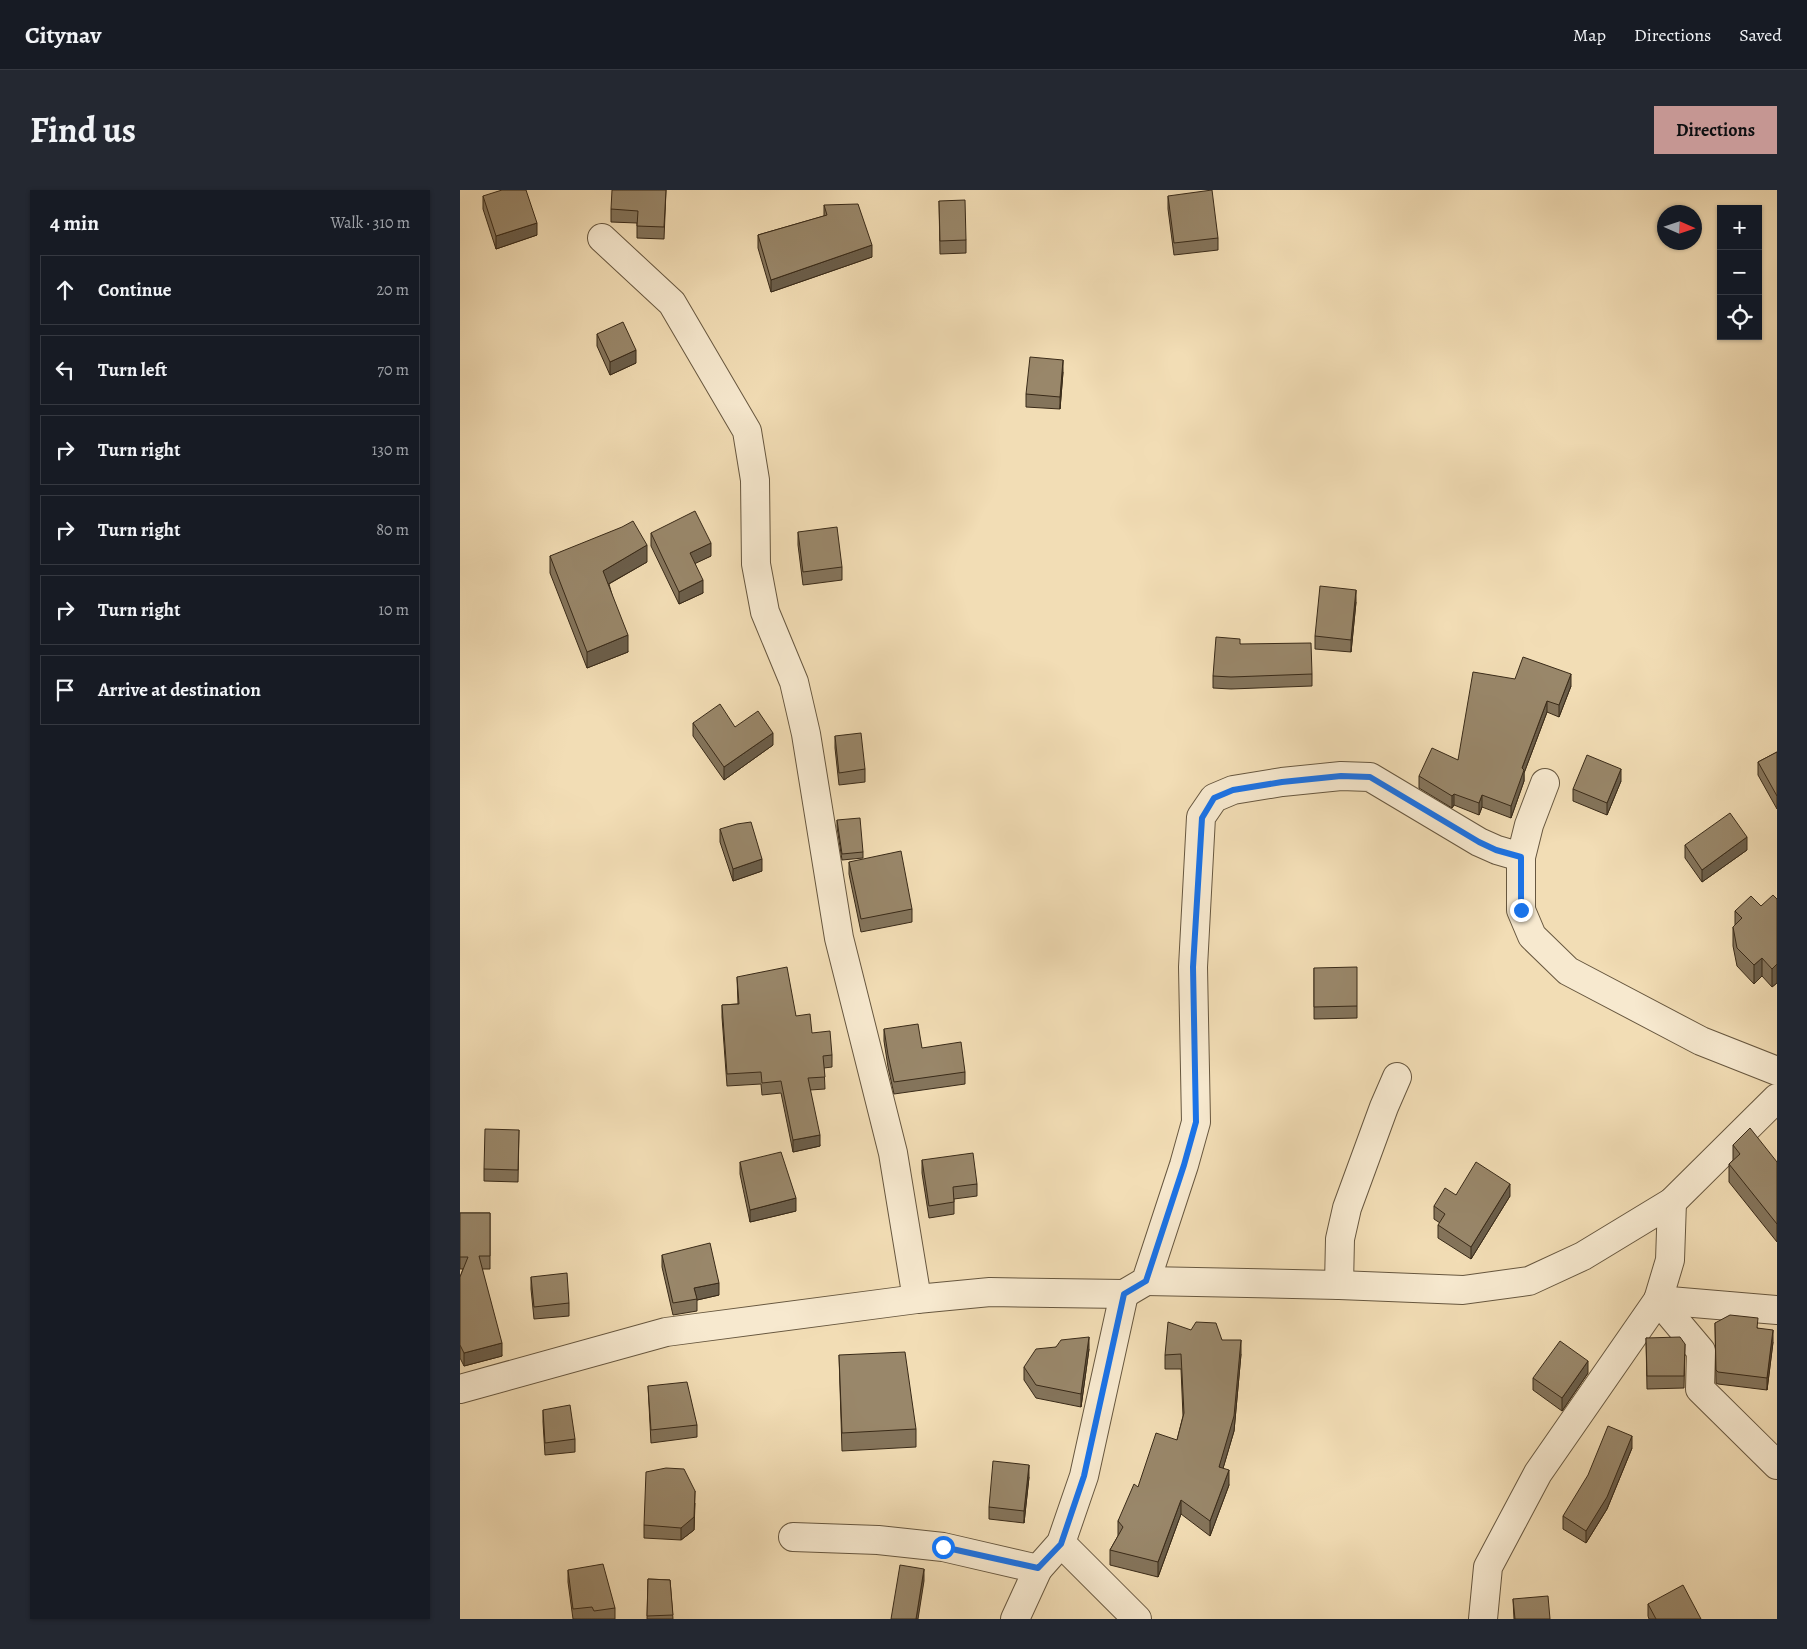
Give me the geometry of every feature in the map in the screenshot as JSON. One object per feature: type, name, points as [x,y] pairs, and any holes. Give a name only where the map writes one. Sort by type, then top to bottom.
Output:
[{"type":"street","points":[[602,238],[672,302],[747,431],[755,480],[756,564],[764,612],[794,682],[806,734],[839,938],[893,1154],[918,1300]]},
{"type":"street","points":[[1015,1619],[1038,1568],[1061,1544],[1084,1476],[1135,1287],[1184,1165],[1196,1122],[1193,957],[1202,818],[1214,798],[1233,790],[1282,782],[1341,776],[1370,777],[1479,842],[1496,850],[1521,857]]},
{"type":"street","points":[[1546,783],[1530,825],[1521,857],[1521,910],[1532,936],[1568,971],[1701,1041],[1777,1071]]},
{"type":"street","points":[[1339,1285],[1340,1239],[1347,1208],[1384,1107],[1398,1077]]},
{"type":"street","points":[[460,1389],[609,1346],[666,1332],[990,1292],[1135,1287],[1339,1285],[1463,1290],[1529,1281],[1583,1256],[1672,1202],[1777,1098]]},
{"type":"street","points":[[1483,1619],[1488,1567],[1538,1473],[1658,1300],[1670,1260],[1672,1202]]},
{"type":"street","points":[[1658,1300],[1777,1310]]},
{"type":"street","points":[[1658,1300],[1701,1351],[1700,1389],[1777,1465]]},
{"type":"street","points":[[793,1537],[878,1540],[943,1547],[1038,1568]]},
{"type":"street","points":[[1061,1544],[1137,1619]]},
{"type":"building","points":[[502,190],[526,190],[537,223],[496,236],[483,196]]},
{"type":"building","points":[[612,190],[666,190],[664,227],[637,226],[638,211],[611,209]]},
{"type":"building","points":[[1212,190],[1218,238],[1174,243],[1168,196]]},
{"type":"building","points":[[965,200],[966,240],[940,241],[939,201]]},
{"type":"building","points":[[858,204],[872,245],[771,280],[758,235],[827,215],[824,205]]},
{"type":"building","points":[[623,322],[636,350],[610,362],[597,334]]},
{"type":"building","points":[[1030,357],[1063,360],[1060,397],[1026,394]]},
{"type":"building","points":[[695,511],[711,543],[690,553],[703,580],[679,592],[651,533]]},
{"type":"building","points":[[633,521],[647,545],[603,571],[628,635],[587,652],[550,556]]},
{"type":"building","points":[[837,527],[842,567],[803,572],[798,532]]},
{"type":"building","points":[[1320,586],[1356,590],[1351,640],[1315,636]]},
{"type":"building","points":[[1216,637],[1240,639],[1240,644],[1311,643],[1312,674],[1213,676]]},
{"type":"building","points":[[1523,657],[1571,674],[1559,705],[1547,701],[1522,768],[1524,770],[1511,806],[1482,795],[1479,803],[1454,794],[1452,796],[1419,776],[1432,748],[1458,760],[1473,672],[1515,679]]},
{"type":"building","points":[[720,704],[735,727],[758,711],[773,733],[724,767],[693,723]]},
{"type":"building","points":[[861,733],[865,769],[839,773],[835,736]]},
{"type":"building","points":[[1777,752],[1777,796],[1758,762]]},
{"type":"building","points":[[1587,755],[1621,769],[1607,803],[1573,789]]},
{"type":"building","points":[[1730,813],[1747,837],[1702,870],[1685,845]]},
{"type":"building","points":[[860,818],[863,852],[842,854],[837,820]]},
{"type":"building","points":[[751,822],[762,859],[733,869],[720,829]]},
{"type":"building","points":[[901,851],[912,909],[861,919],[849,862]]},
{"type":"building","points":[[1773,895],[1777,899],[1777,964],[1772,969],[1762,958],[1754,965],[1737,948],[1733,927],[1742,918],[1735,911],[1751,896],[1761,906]]},
{"type":"building","points":[[787,967],[796,1016],[810,1014],[812,1033],[830,1031],[832,1055],[823,1056],[825,1077],[808,1078],[820,1135],[793,1140],[781,1081],[762,1083],[761,1072],[727,1074],[722,1005],[739,1004],[737,977]]},
{"type":"building","points":[[1357,967],[1357,1006],[1314,1007],[1314,968]]},
{"type":"building","points":[[918,1024],[922,1048],[961,1042],[965,1072],[894,1082],[884,1029]]},
{"type":"building","points":[[1750,1128],[1777,1162],[1777,1224],[1729,1164],[1740,1154],[1733,1145]]},
{"type":"building","points":[[485,1129],[519,1130],[518,1170],[484,1169]]},
{"type":"building","points":[[781,1152],[796,1198],[750,1210],[740,1162]]},
{"type":"building","points":[[973,1153],[977,1184],[953,1187],[954,1202],[929,1206],[922,1160]]},
{"type":"building","points":[[1476,1162],[1510,1184],[1471,1247],[1438,1225],[1445,1214],[1434,1206],[1445,1188],[1456,1195]]},
{"type":"building","points":[[460,1213],[490,1213],[490,1256],[479,1256],[502,1343],[464,1353],[460,1345],[460,1277],[468,1257],[460,1257]]},
{"type":"building","points":[[710,1243],[719,1283],[694,1288],[697,1299],[673,1303],[662,1255]]},
{"type":"building","points":[[567,1273],[569,1303],[534,1307],[531,1277]]},
{"type":"building","points":[[1730,1315],[1758,1318],[1757,1328],[1773,1330],[1767,1378],[1718,1372],[1716,1370],[1715,1323]]},
{"type":"building","points":[[1168,1322],[1191,1330],[1196,1322],[1216,1323],[1222,1340],[1241,1340],[1234,1416],[1219,1467],[1229,1470],[1210,1521],[1181,1500],[1158,1562],[1110,1550],[1123,1527],[1118,1521],[1134,1484],[1138,1487],[1156,1433],[1177,1440],[1184,1413],[1181,1354],[1165,1355]]},
{"type":"building","points":[[1089,1337],[1081,1394],[1036,1385],[1024,1367],[1036,1349],[1056,1347],[1061,1340]]},
{"type":"building","points":[[1680,1337],[1685,1344],[1684,1376],[1647,1376],[1646,1338]]},
{"type":"building","points":[[1560,1341],[1588,1361],[1562,1398],[1533,1378]]},
{"type":"building","points":[[905,1352],[916,1429],[842,1433],[839,1355]]},
{"type":"building","points":[[687,1382],[697,1425],[651,1430],[648,1386]]},
{"type":"building","points":[[570,1405],[575,1439],[545,1443],[543,1410]]},
{"type":"building","points":[[1608,1426],[1632,1436],[1607,1497],[1586,1531],[1563,1516],[1588,1475]]},
{"type":"building","points":[[993,1461],[1029,1465],[1024,1511],[989,1507]]},
{"type":"building","points":[[666,1468],[684,1469],[695,1491],[694,1517],[681,1528],[644,1525],[646,1472]]},
{"type":"building","points":[[603,1564],[615,1608],[594,1611],[592,1607],[573,1609],[568,1570]]},
{"type":"building","points":[[900,1565],[924,1569],[916,1619],[891,1619]]},
{"type":"building","points":[[648,1579],[670,1580],[673,1615],[647,1616]]},
{"type":"building","points":[[1683,1585],[1701,1619],[1656,1619],[1648,1604]]},
{"type":"building","points":[[1548,1596],[1550,1619],[1515,1619],[1513,1599]]},
{"type":"route","points":[[943,1547],[1038,1568],[1061,1544],[1084,1476],[1124,1294],[1146,1281],[1196,1122],[1193,967],[1202,818],[1214,798],[1233,790],[1282,782],[1341,776],[1370,777],[1479,842],[1496,850],[1521,857],[1521,910]]}]
